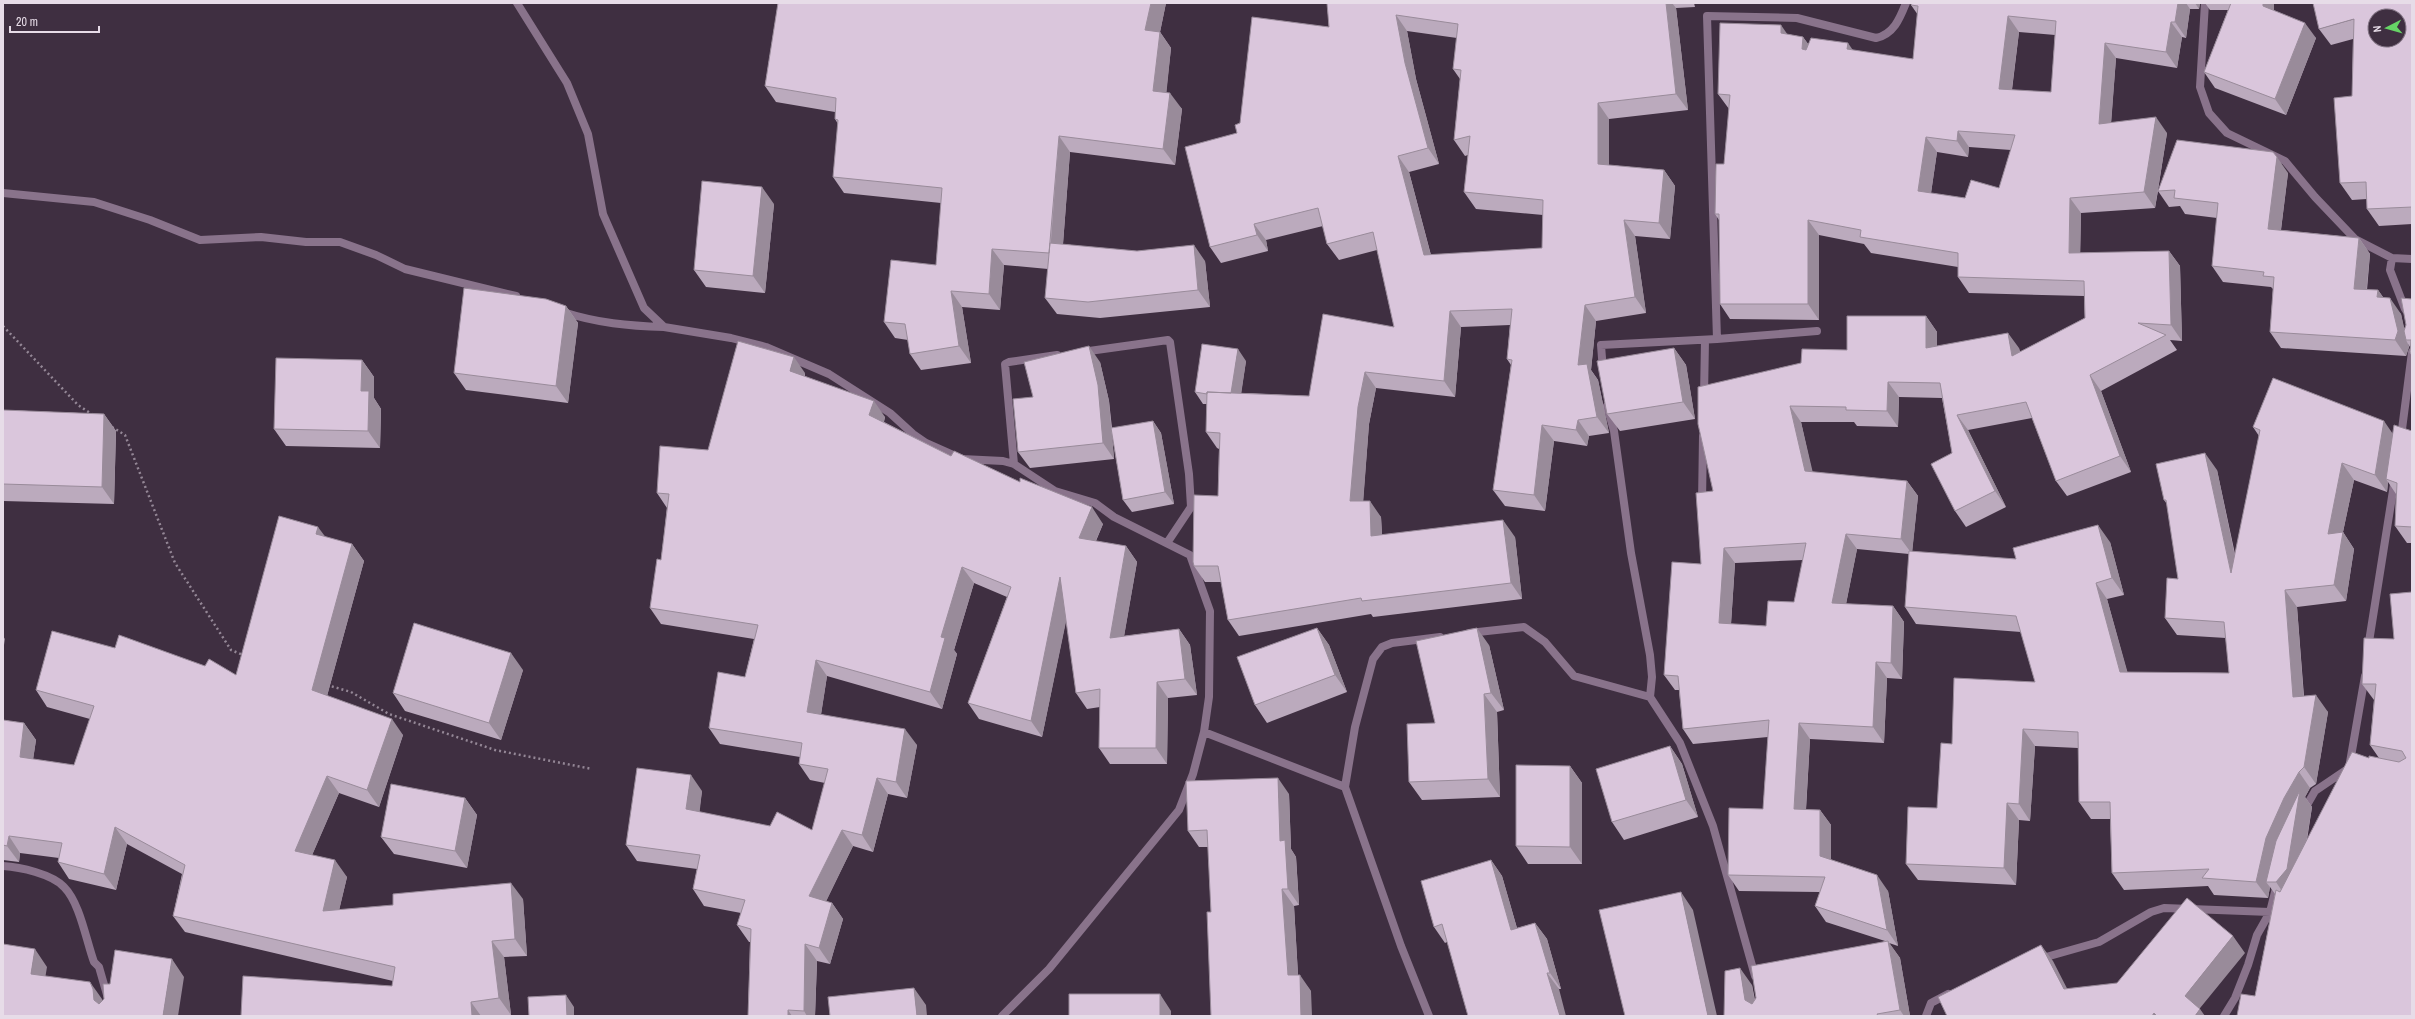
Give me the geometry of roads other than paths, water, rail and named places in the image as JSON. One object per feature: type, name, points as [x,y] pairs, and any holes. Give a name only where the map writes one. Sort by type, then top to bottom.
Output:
[{"type":"street","points":[[517,3],[568,83],[588,134],[603,214],[644,308],[664,327]]},
{"type":"street","points":[[1717,339],[1708,16],[1797,18],[1876,38],[1886,35],[1897,24],[1906,3]]},
{"type":"street","points":[[2205,3],[2200,87],[2209,113],[2227,133],[2285,161],[2315,197],[2355,239],[2392,258],[2412,259]]},
{"type":"street","points":[[3,193],[94,202],[150,220],[200,240],[261,237],[306,242],[340,242],[376,255],[405,269],[528,299]]},
{"type":"street","points":[[2392,258],[2390,270],[2404,302],[2407,316]]},
{"type":"street","points":[[555,309],[589,321],[626,326],[664,327],[731,338],[766,347],[829,374],[890,413],[913,434],[926,443],[962,459],[1003,461],[1014,464],[1055,491],[1095,503],[1114,517],[1190,555],[1210,611],[1209,697],[1204,732],[1193,774],[1179,810],[1053,964],[1002,1016]]},
{"type":"street","points":[[1603,378],[1601,345],[1705,340],[1817,331]]},
{"type":"street","points":[[1014,464],[1006,364],[1009,362],[1168,340],[1170,342],[1189,474],[1191,507],[1167,543]]},
{"type":"street","points":[[1704,402],[1705,340]]},
{"type":"street","points":[[2400,447],[2412,352]]},
{"type":"street","points":[[1606,398],[1614,431],[1631,553],[1650,655],[1652,677],[1650,697],[1680,743],[1713,826],[1758,986]]},
{"type":"street","points":[[1702,504],[1703,426]]},
{"type":"street","points":[[2349,768],[2396,470]]},
{"type":"street","points":[[1428,1016],[1401,946],[1345,787],[1355,727],[1373,659],[1377,653],[1392,643],[1524,627],[1545,642],[1574,676],[1650,697]]},
{"type":"street","points":[[1204,732],[1345,787]]},
{"type":"street","points":[[2300,817],[2315,791],[2349,768],[2362,763]]},
{"type":"street","points":[[3,866],[22,867],[64,886],[73,900],[94,962],[99,967],[105,992],[111,1004]]},
{"type":"street","points":[[2224,1016],[2234,998],[2248,966],[2257,935],[2270,912],[2278,878]]},
{"type":"street","points":[[2029,963],[2099,942],[2151,912],[2164,908],[2270,912]]},
{"type":"street","points":[[1926,1016],[1931,1003],[1956,991]]}]
